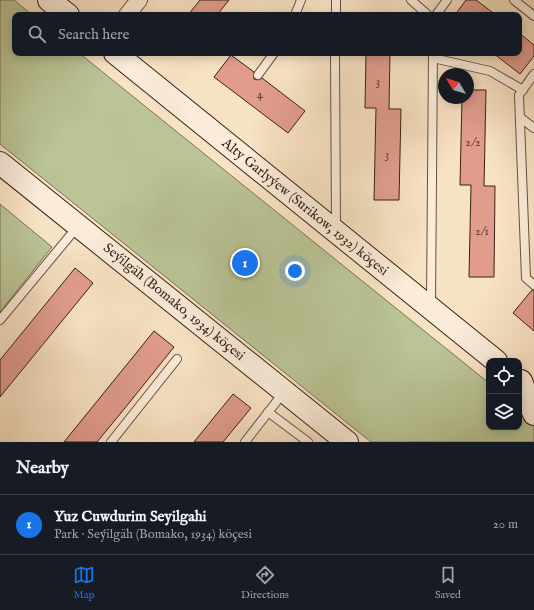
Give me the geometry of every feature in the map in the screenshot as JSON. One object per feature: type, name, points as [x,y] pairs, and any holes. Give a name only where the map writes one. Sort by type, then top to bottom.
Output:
[{"type":"street","points":[[49,0],[64,12]]},
{"type":"street","points":[[129,12],[139,0]]},
{"type":"street","name":"Alty Garlyýew (Surikow, 1932) köçesi","points":[[119,56],[492,358]]},
{"type":"street","name":"Seýilgäh (Bomako, 1934) köçesi","points":[[0,163],[347,442]]},
{"type":"street","points":[[527,384],[534,414]]},
{"type":"lane","points":[[296,12],[301,0]]},
{"type":"lane","points":[[336,0],[336,12]]},
{"type":"lane","points":[[411,0],[425,12]]},
{"type":"lane","points":[[438,12],[448,0]]},
{"type":"lane","points":[[514,0],[534,16]]},
{"type":"lane","points":[[258,75],[272,56]]},
{"type":"lane","points":[[335,56],[336,231]]},
{"type":"lane","points":[[431,310],[433,56]]},
{"type":"lane","points":[[437,56],[490,71],[523,90]]},
{"type":"lane","points":[[534,74],[519,95],[526,278],[534,285]]},
{"type":"lane","points":[[521,118],[534,128]]},
{"type":"lane","points":[[0,320],[78,225]]},
{"type":"lane","points":[[111,442],[177,359]]},
{"type":"lane","points":[[245,442],[284,392]]},
{"type":"lane","points":[[268,412],[308,442]]},
{"type":"green space","points":[[0,0],[14,0],[28,12],[12,12],[12,56],[83,56],[486,381],[486,430],[522,430],[522,409],[534,419],[534,442],[371,442],[0,144]]},
{"type":"green space","points":[[0,204],[52,247],[0,312]]},
{"type":"building","points":[[200,0],[229,0],[219,12],[190,12]]},
{"type":"building","points":[[466,0],[476,0],[492,12],[457,12]]},
{"type":"building","points":[[522,35],[534,45],[534,56],[520,74],[497,56],[522,56]]},
{"type":"building","points":[[230,56],[232,56],[254,72],[254,79],[258,80],[262,78],[305,111],[288,133],[214,77]]},
{"type":"building","points":[[366,56],[390,56],[389,109],[401,109],[399,200],[374,200],[376,108],[365,108]]},
{"type":"building","points":[[474,90],[486,90],[484,186],[495,186],[494,277],[469,277],[471,185],[460,185],[462,104],[474,104]]},
{"type":"building","points":[[75,268],[93,283],[0,397],[0,360]]},
{"type":"building","points":[[532,290],[534,290],[534,331],[513,313]]},
{"type":"building","points":[[154,331],[174,347],[125,408],[97,442],[64,442]]},
{"type":"building","points":[[233,394],[251,408],[223,442],[194,442]]},
{"type":"place","name":"Yuz Cuwdurim Seyilgahi","points":[[245,263]]}]
